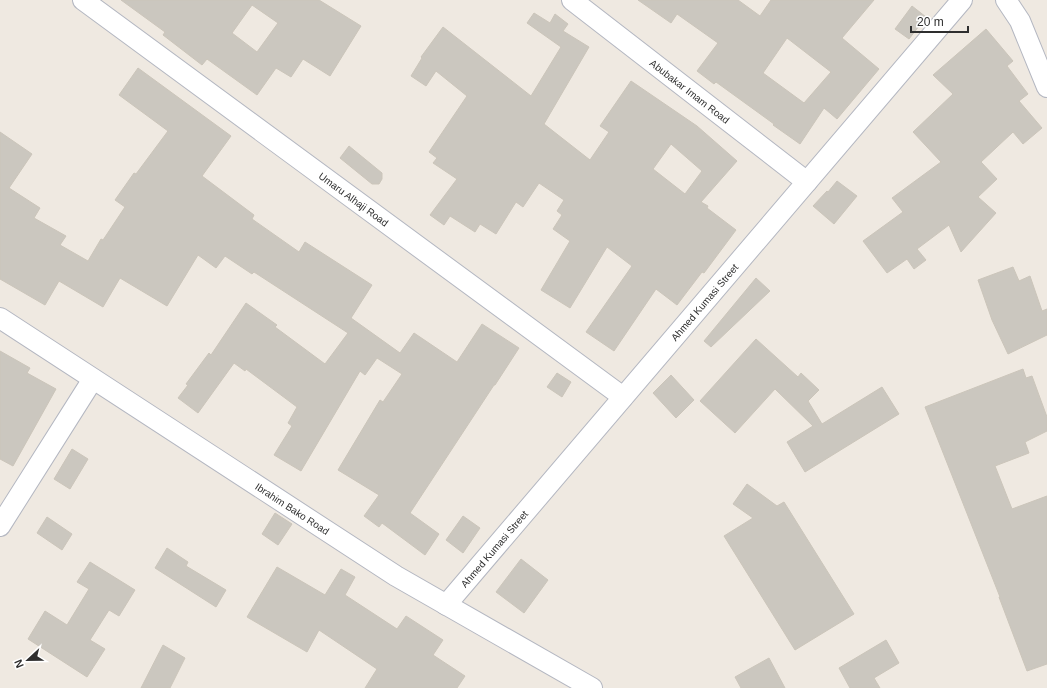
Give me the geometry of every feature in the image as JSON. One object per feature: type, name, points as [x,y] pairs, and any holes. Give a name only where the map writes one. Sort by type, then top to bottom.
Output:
[{"type":"street","name":"Umaru Alhaji Road","points":[[83,0],[623,398]]},
{"type":"street","name":"Abubakar Imam Road","points":[[572,0],[807,182]]},
{"type":"street","name":"Ahmed Kumasi Street","points":[[446,605],[962,0]]},
{"type":"street","points":[[1006,0],[1020,21],[1047,87]]},
{"type":"street","name":"Ibrahim Bako Road","points":[[0,318],[396,576],[592,688]]},
{"type":"street","points":[[0,526],[93,379]]},
{"type":"building","points":[[121,0],[319,0],[361,26],[330,76],[303,59],[291,77],[276,68],[257,95],[207,59],[202,65],[163,35],[165,32]],"holes":[[[252,5],[278,23],[257,52],[232,33]]]},
{"type":"building","points":[[638,0],[738,0],[760,16],[771,0],[874,0],[842,38],[879,69],[837,119],[824,108],[800,144],[716,82],[714,84],[697,71],[718,43],[677,14],[671,23]],"holes":[[[787,38],[831,72],[804,103],[763,73]]]},
{"type":"building","points":[[912,6],[926,17],[909,39],[895,29]]},
{"type":"building","points":[[534,13],[550,23],[555,14],[568,24],[563,31],[589,47],[544,124],[590,160],[609,132],[600,126],[631,81],[697,126],[737,161],[701,202],[708,206],[707,208],[736,230],[704,273],[702,272],[677,305],[656,289],[614,351],[586,332],[632,266],[607,247],[570,308],[541,290],[570,241],[553,229],[562,215],[557,211],[564,200],[539,183],[523,207],[516,202],[496,234],[480,224],[475,232],[450,216],[444,225],[430,215],[457,179],[433,163],[437,158],[429,152],[467,96],[436,71],[426,86],[411,76],[422,58],[421,57],[443,27],[531,96],[561,47],[527,23]],"holes":[[[671,144],[702,171],[685,194],[653,169]]]},
{"type":"building","points":[[986,29],[1013,61],[1007,66],[1028,94],[1019,101],[1042,128],[1023,144],[1013,132],[981,162],[997,179],[978,197],[996,213],[961,252],[949,225],[917,249],[926,260],[914,269],[907,259],[887,273],[863,241],[903,212],[892,198],[941,162],[913,132],[953,94],[933,75]]},
{"type":"building","points":[[138,68],[231,136],[202,176],[254,215],[252,219],[299,252],[305,242],[372,285],[351,318],[400,353],[414,333],[457,362],[482,324],[519,348],[410,513],[439,534],[425,555],[382,523],[379,527],[364,516],[379,495],[338,470],[380,400],[383,402],[402,374],[377,358],[365,375],[360,371],[301,471],[274,455],[292,426],[288,423],[297,407],[246,369],[245,371],[234,363],[198,413],[178,398],[188,385],[186,384],[209,353],[211,355],[246,303],[277,325],[275,327],[325,364],[348,333],[254,272],[252,274],[225,256],[216,268],[198,255],[167,306],[120,278],[103,307],[59,281],[45,305],[0,279],[0,132],[32,154],[9,188],[40,208],[34,218],[66,236],[60,245],[88,261],[101,239],[103,240],[125,207],[115,200],[134,173],[136,174],[168,131],[119,95]]},
{"type":"building","points":[[349,146],[382,173],[382,179],[379,184],[372,184],[340,158]]},
{"type":"building","points":[[837,181],[857,196],[834,224],[813,206]]},
{"type":"building","points":[[1013,267],[1019,281],[1030,276],[1042,311],[1047,309],[1047,335],[1008,354],[992,320],[978,280]]},
{"type":"building","points":[[756,278],[770,291],[711,347],[704,341]]},
{"type":"building","points":[[756,339],[798,377],[801,373],[819,390],[808,401],[822,424],[882,387],[899,414],[805,472],[787,442],[813,426],[775,389],[735,433],[700,401]]},
{"type":"building","points":[[0,351],[30,368],[27,373],[56,389],[13,466],[0,459]]},
{"type":"building","points":[[1023,369],[1026,378],[1032,376],[1047,417],[1047,431],[1025,442],[1029,453],[995,466],[1012,509],[1047,496],[1047,664],[1027,671],[1000,597],[925,407]]},
{"type":"building","points":[[557,373],[571,382],[562,397],[547,387]]},
{"type":"building","points":[[671,375],[694,400],[676,418],[653,393]]},
{"type":"building","points":[[72,449],[88,459],[70,489],[54,479]]},
{"type":"building","points":[[747,484],[777,506],[784,502],[854,614],[795,650],[724,536],[753,518],[733,504]]},
{"type":"building","points":[[275,513],[292,524],[278,545],[262,534]]},
{"type":"building","points":[[463,516],[480,528],[463,553],[446,540]]},
{"type":"building","points":[[47,517],[72,534],[62,550],[37,533]]},
{"type":"building","points":[[167,548],[188,562],[186,566],[226,590],[216,607],[155,568]]},
{"type":"building","points":[[521,559],[548,580],[524,613],[496,592]]},
{"type":"building","points":[[90,562],[135,590],[119,616],[109,610],[90,640],[105,649],[87,677],[28,639],[45,611],[67,625],[89,589],[77,582]]},
{"type":"building","points":[[277,567],[325,595],[341,569],[355,577],[345,595],[397,629],[406,616],[443,640],[433,655],[465,676],[457,688],[365,688],[377,669],[319,630],[307,652],[247,617]]},
{"type":"building","points":[[886,640],[899,663],[874,678],[880,688],[850,688],[839,668]]},
{"type":"building","points":[[163,645],[185,658],[170,688],[141,688]]},
{"type":"building","points":[[769,658],[785,688],[741,688],[735,677]]}]
